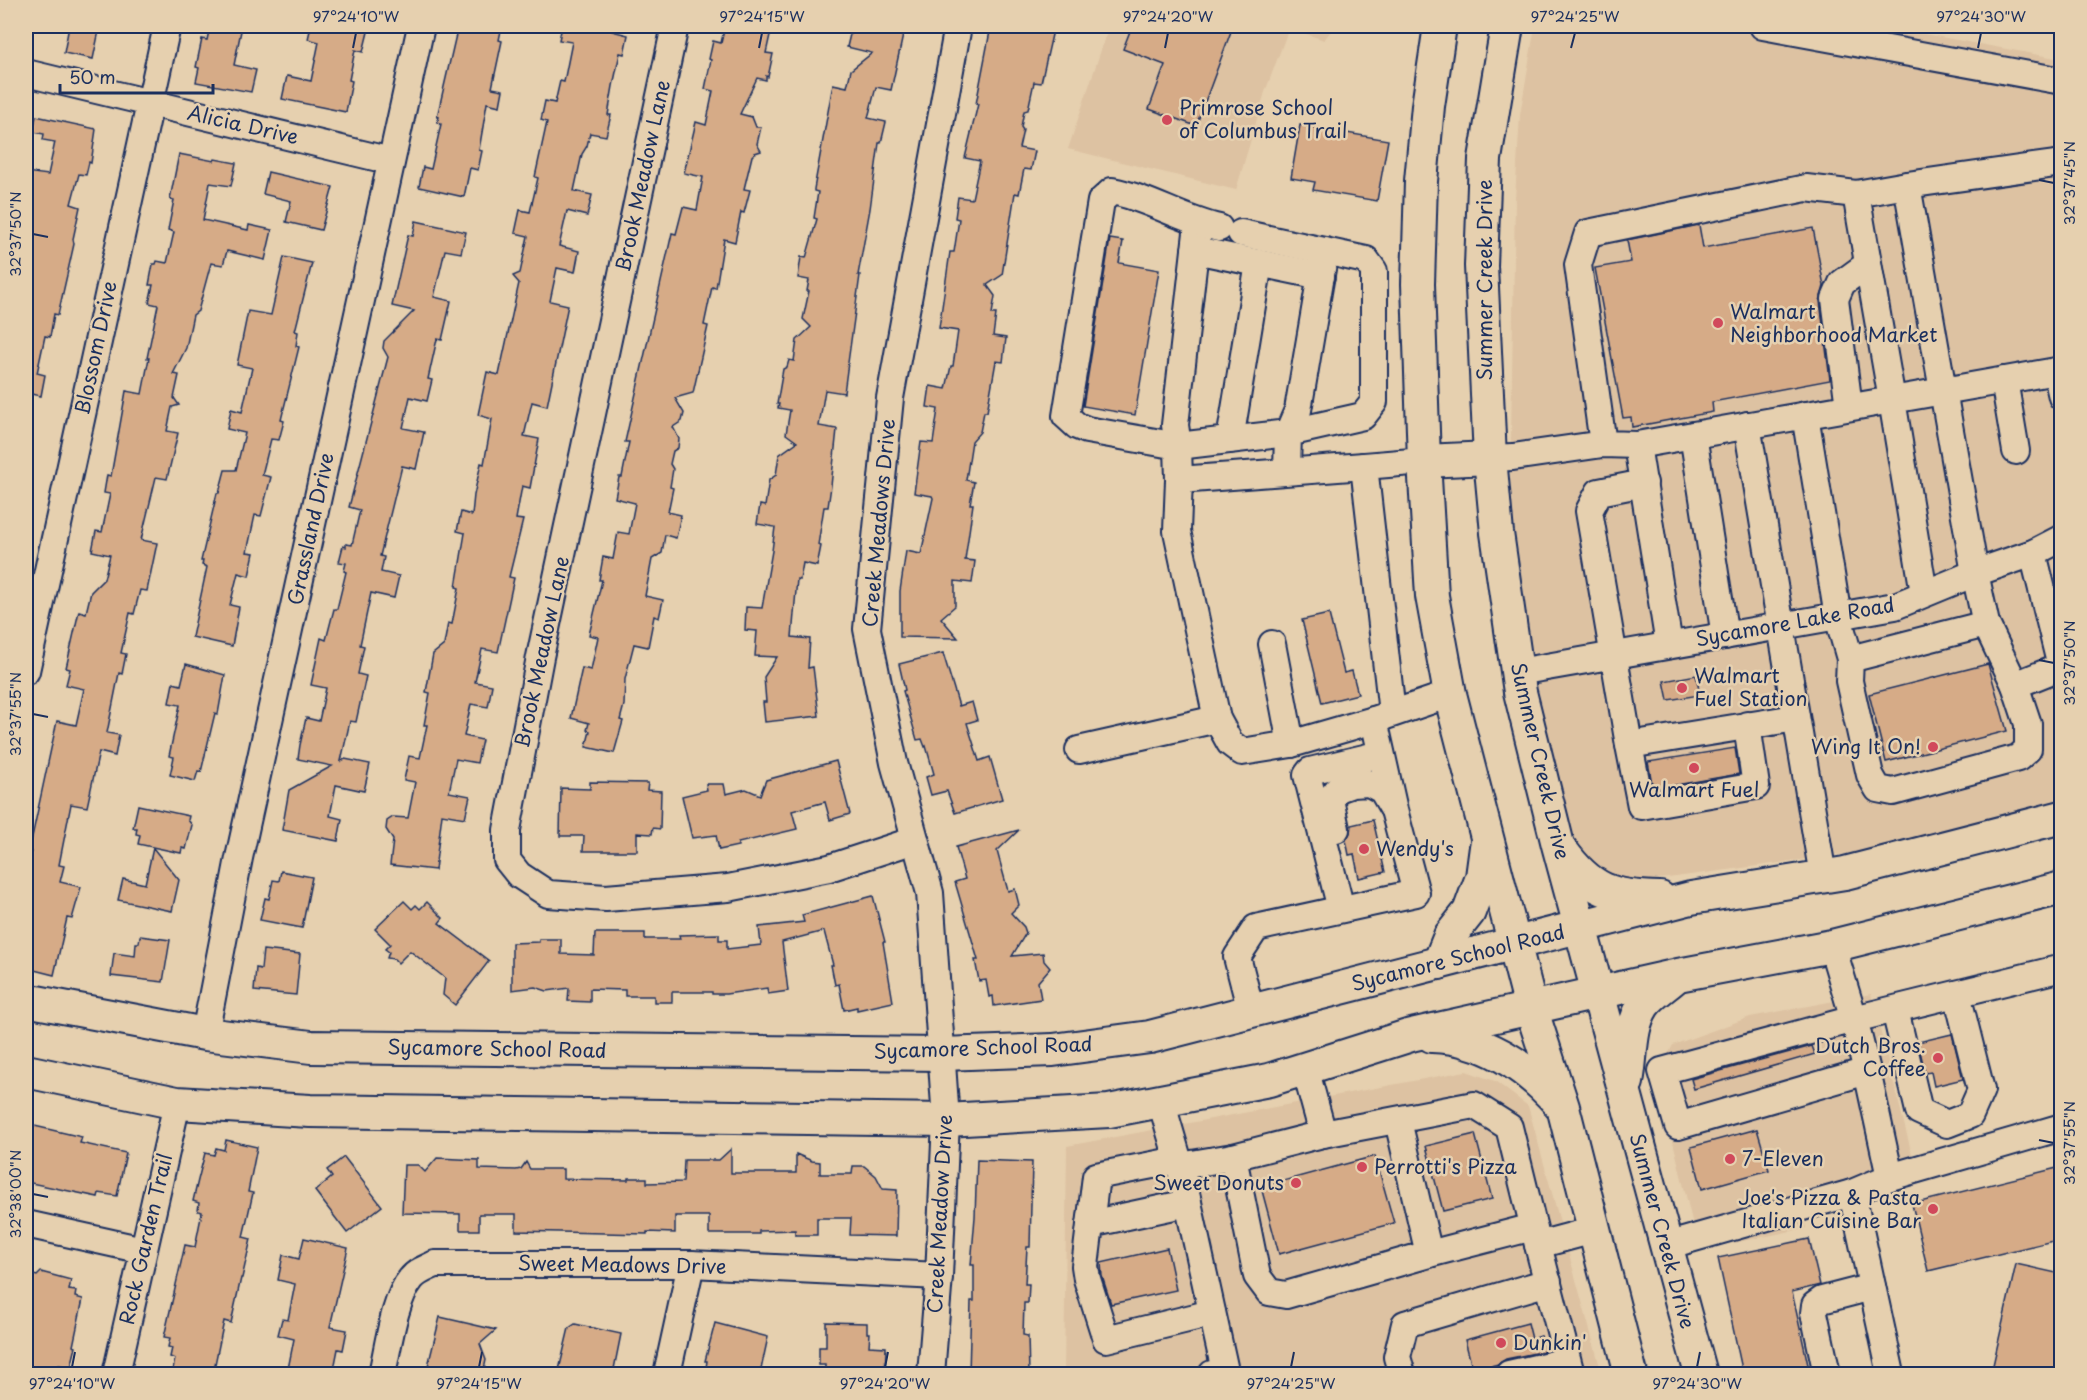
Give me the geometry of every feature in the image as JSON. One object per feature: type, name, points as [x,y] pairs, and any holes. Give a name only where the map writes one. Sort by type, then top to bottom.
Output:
[{"type":"main road","points":[[1440,26],[1428,106],[1421,181],[1418,284],[1424,460],[1432,596],[1450,694],[1531,1008],[1563,1107],[1631,1374]]},
{"type":"main road","name":"Summer Creek Drive","points":[[1507,26],[1485,159],[1481,266],[1490,458],[1497,533],[1520,692],[1558,845],[1701,1374]]},
{"type":"main road","points":[[1424,460],[1490,458]]},
{"type":"main road","name":"Sycamore School Road","points":[[26,1000],[205,1034],[311,1047],[942,1054],[1053,1050],[1150,1037],[1691,898],[1856,870],[2061,817]]},
{"type":"main road","points":[[1439,963],[1450,936],[1469,912],[1482,877],[1487,837]]},
{"type":"main road","points":[[1558,845],[1577,872],[1597,886],[1620,895],[1691,898]]},
{"type":"main road","points":[[26,1071],[177,1103],[334,1111],[946,1120],[1108,1111],[1269,1080],[1411,1035],[1678,975],[1832,946],[2061,888]]},
{"type":"main road","points":[[1625,1094],[1635,1024],[1644,1005],[1678,975]]},
{"type":"main road","points":[[1411,1035],[1440,1036],[1469,1042],[1495,1052],[1519,1065],[1545,1087],[1563,1107]]},
{"type":"street","name":"Blossom Drive","points":[[26,671],[167,26]]},
{"type":"street","name":"Grassland Drive","points":[[205,1034],[239,858],[421,26]]},
{"type":"street","name":"Brook Meadow Lane","points":[[675,26],[540,657],[507,830],[507,860],[519,875],[548,894],[606,898],[728,888],[830,868],[915,840]]},
{"type":"street","name":"Creek Meadows Drive","points":[[942,1054],[930,893],[894,763],[867,629],[890,398],[958,26]]},
{"type":"street","points":[[1763,26],[2061,81]]},
{"type":"street","name":"Alicia Drive","points":[[26,73],[391,161]]},
{"type":"street","points":[[1603,444],[1578,265],[1588,233],[1806,188],[1856,194],[2061,163]]},
{"type":"street","points":[[1805,415],[1838,617],[1850,659],[1849,681],[1870,775],[1878,789],[1893,792],[2018,758],[2028,749],[2028,724],[2015,685],[1986,624],[1907,185]]},
{"type":"street","points":[[1195,250],[1259,263],[1323,263],[1366,260],[1374,271],[1374,402],[1363,416],[1288,433],[1178,446],[1077,426],[1066,416],[1101,201],[1112,191],[1130,194],[1323,263]]},
{"type":"street","points":[[1856,194],[1924,593]]},
{"type":"street","points":[[1220,228],[1195,250],[1175,426],[1179,480],[1177,531],[1217,719],[1230,743],[1242,752],[1291,744],[1383,717],[1450,694]]},
{"type":"street","points":[[1230,440],[1259,263]]},
{"type":"street","points":[[1287,471],[1288,433],[1298,410],[1323,263]]},
{"type":"street","points":[[1849,407],[1835,299],[1842,283],[1868,264]]},
{"type":"street","points":[[1490,458],[1513,457],[1603,444],[1636,445],[2059,370],[2061,397]]},
{"type":"street","points":[[2004,380],[2016,451]]},
{"type":"street","points":[[1747,425],[1779,627],[1823,876]]},
{"type":"street","points":[[1693,435],[1725,636]]},
{"type":"street","points":[[1636,445],[1669,645]]},
{"type":"street","points":[[1179,480],[1424,460]]},
{"type":"street","points":[[1251,1011],[1237,957],[1256,928],[1339,902],[1416,893],[1381,754],[1383,717],[1364,466]]},
{"type":"street","points":[[1644,483],[1599,492],[1589,512],[1641,806],[1756,786],[1747,726]]},
{"type":"street","name":"Sycamore Lake Road","points":[[1518,672],[1895,606],[1975,573],[2033,553],[2061,538]]},
{"type":"street","points":[[2015,685],[2061,669],[2033,553]]},
{"type":"street","points":[[1850,659],[1986,624]]},
{"type":"street","points":[[1272,644],[1291,744]]},
{"type":"street","points":[[1629,745],[1796,718]]},
{"type":"street","points":[[1079,750],[1217,719]]},
{"type":"street","points":[[1339,902],[1307,775],[1310,771],[1381,754]]},
{"type":"street","points":[[1339,902],[1343,865],[1330,799],[1338,789],[1352,784],[1369,783],[1382,790],[1394,810]]},
{"type":"street","points":[[1832,946],[1854,1019],[1890,1177]]},
{"type":"street","points":[[1867,1071],[1678,1126],[1662,1071],[1854,1019],[2061,968]]},
{"type":"street","points":[[1896,1010],[1919,1112],[1947,1124],[1970,1115],[1981,1090],[1958,994]]},
{"type":"street","name":"Creek Meadow Drive","points":[[931,1374],[939,1276],[946,1120],[942,1054]]},
{"type":"street","points":[[1305,1068],[1323,1134]]},
{"type":"street","points":[[1161,1101],[1179,1163],[1225,1371],[1212,1374]]},
{"type":"street","name":"Rock Garden Trail","points":[[116,1374],[177,1103]]},
{"type":"street","points":[[1212,1313],[1106,1339],[1085,1266],[1096,1176],[1179,1163],[1233,1158],[1323,1134],[1474,1105],[1509,1127],[1569,1368],[1509,1374]]},
{"type":"street","points":[[1398,1120],[1429,1254]]},
{"type":"street","points":[[1666,1246],[1852,1193],[1890,1177],[2061,1127]]},
{"type":"street","points":[[1233,1158],[1257,1276],[1269,1292],[1286,1295],[1429,1254],[1536,1236],[1594,1230]]},
{"type":"street","points":[[1852,1193],[1891,1374]]},
{"type":"street","points":[[1090,1224],[1188,1203]]},
{"type":"street","points":[[26,1224],[143,1250]]},
{"type":"street","name":"Sweet Meadows Drive","points":[[382,1374],[398,1306],[410,1280],[417,1273],[435,1264],[691,1264],[939,1276]]},
{"type":"street","points":[[667,1374],[691,1264]]},
{"type":"street","points":[[1402,1374],[1397,1357],[1405,1324],[1548,1282]]},
{"type":"street","points":[[1827,1374],[1814,1313],[1815,1305],[1822,1300],[1872,1287]]},
{"type":"shaded area","name":"Primrose School of Columbus Trail","points":[[1109,26],[1335,26],[1324,40],[1289,28],[1265,92],[1236,190],[1068,149]]},
{"type":"shaded area","points":[[1535,26],[1880,26],[2061,59],[2061,802],[1860,852],[1631,883],[1602,874],[1574,849],[1531,655],[1510,496],[1515,199],[1520,115]]},
{"type":"shaded area","points":[[1871,994],[1919,1182],[1804,1213],[1806,1228],[1699,1250],[1657,1075],[1673,1045],[1750,1017]]},
{"type":"shaded area","points":[[1466,1071],[1495,1081],[1528,1106],[1602,1374],[1064,1374],[1067,1146]]},
{"type":"building","points":[[69,26],[100,26],[93,59],[64,53]]},
{"type":"building","points":[[210,26],[242,26],[234,65],[256,70],[251,92],[196,82],[199,68],[196,67],[202,39],[207,40]]},
{"type":"building","points":[[311,26],[369,28],[363,52],[355,50],[346,112],[282,99],[287,76],[311,81],[319,42],[308,39]]},
{"type":"building","points":[[458,26],[502,26],[499,40],[502,41],[492,88],[503,90],[500,106],[487,103],[478,170],[470,168],[464,197],[419,187],[423,167],[431,169],[441,124],[437,123],[439,117],[437,117]]},
{"type":"building","points":[[562,26],[613,26],[612,31],[628,35],[624,54],[620,53],[606,136],[590,133],[587,146],[582,154],[574,191],[592,195],[587,216],[567,211],[559,246],[579,251],[575,272],[557,268],[550,301],[568,305],[547,406],[532,402],[524,436],[539,439],[530,488],[522,486],[516,519],[523,520],[509,577],[514,578],[498,652],[482,649],[475,682],[492,685],[488,707],[471,704],[464,736],[482,740],[477,763],[456,759],[449,792],[470,796],[465,818],[442,814],[435,870],[390,865],[393,840],[386,829],[387,821],[393,817],[408,818],[415,782],[404,780],[409,756],[420,758],[427,725],[424,725],[430,693],[426,692],[433,654],[444,645],[448,623],[452,624],[459,588],[456,587],[465,533],[457,531],[461,512],[472,515],[481,463],[484,464],[492,419],[478,415],[487,372],[499,375],[519,283],[513,276],[520,273],[528,236],[515,233],[520,210],[530,212],[538,178],[535,177],[547,122],[541,120],[545,101],[555,103],[560,81],[564,82],[572,42],[559,40]]},
{"type":"building","points":[[725,26],[772,26],[766,53],[773,54],[768,77],[766,76],[766,80],[757,78],[740,114],[752,117],[756,127],[761,127],[757,144],[761,151],[752,156],[744,189],[750,190],[744,213],[741,212],[735,242],[724,239],[716,288],[712,287],[704,325],[708,326],[693,393],[675,398],[684,413],[682,421],[673,427],[679,439],[678,448],[673,451],[670,464],[673,469],[670,487],[673,488],[668,512],[681,515],[676,538],[665,535],[662,553],[652,559],[645,596],[663,600],[659,618],[654,616],[648,647],[634,644],[625,679],[624,705],[620,720],[623,721],[614,753],[586,747],[590,731],[587,730],[589,723],[571,718],[582,668],[591,670],[598,637],[589,635],[602,580],[599,580],[603,557],[613,559],[618,532],[629,534],[635,503],[615,498],[629,442],[625,442],[672,233],[676,234],[683,207],[697,210],[703,177],[684,173],[696,122],[706,125],[713,91],[705,89],[711,60],[709,59],[713,41],[721,43]]},
{"type":"building","points":[[852,26],[905,26],[891,90],[876,87],[868,118],[886,122],[881,143],[879,143],[858,275],[860,275],[844,393],[825,390],[819,426],[837,429],[828,507],[824,507],[817,566],[803,563],[800,580],[797,579],[792,637],[810,639],[808,668],[813,667],[819,716],[765,722],[764,677],[777,657],[755,656],[757,631],[745,630],[746,607],[762,608],[772,551],[775,527],[757,524],[760,505],[765,506],[769,480],[776,475],[779,455],[797,442],[786,434],[790,410],[778,408],[779,404],[777,404],[783,369],[787,367],[789,360],[794,361],[797,340],[811,327],[803,319],[809,280],[798,278],[801,257],[806,258],[817,219],[814,218],[818,192],[814,189],[833,84],[847,87],[851,70],[872,53],[847,47]]},
{"type":"building","points":[[991,26],[1054,26],[1041,83],[1034,82],[1028,110],[1024,111],[1021,127],[1023,130],[1019,148],[1035,151],[1031,170],[1024,169],[1019,194],[1015,193],[1002,275],[987,285],[995,296],[992,314],[996,314],[993,336],[1006,338],[1003,362],[996,361],[987,412],[984,412],[980,432],[972,441],[966,480],[974,482],[965,560],[975,561],[972,583],[955,581],[955,606],[941,618],[958,638],[900,637],[900,591],[906,551],[921,554],[933,498],[914,493],[921,442],[933,443],[938,409],[927,407],[930,386],[946,389],[951,366],[953,366],[958,331],[939,328],[950,252],[954,252],[959,219],[955,218],[958,197],[972,199],[980,161],[965,158],[978,104],[976,104]]},
{"type":"building","name":"Primrose School of Columbus Trail","points":[[1132,26],[1233,26],[1196,126],[1149,109],[1165,65],[1123,49]]},
{"type":"building","points":[[36,116],[96,129],[91,163],[89,162],[86,175],[79,174],[71,204],[80,207],[58,315],[54,314],[50,337],[45,336],[37,373],[45,375],[41,396],[26,393],[26,217],[30,196],[26,195],[26,172],[48,175],[55,142],[43,140],[44,134],[33,132]]},
{"type":"building","points":[[1300,125],[1388,140],[1377,201],[1313,190],[1315,182],[1291,178]]},
{"type":"building","points":[[179,154],[236,163],[231,186],[210,183],[203,220],[248,230],[249,225],[272,230],[265,260],[227,251],[223,265],[211,263],[198,311],[193,315],[186,348],[173,374],[179,375],[174,398],[179,405],[172,407],[167,431],[178,433],[167,479],[156,477],[141,540],[157,543],[147,591],[140,590],[134,614],[130,613],[121,653],[126,654],[122,674],[119,673],[107,733],[119,735],[115,756],[99,752],[87,807],[71,804],[59,865],[64,866],[60,882],[81,887],[72,919],[67,918],[54,975],[26,968],[26,875],[31,852],[29,851],[57,721],[76,725],[84,689],[66,685],[70,669],[66,668],[79,611],[86,613],[91,592],[104,579],[110,555],[92,551],[96,531],[102,532],[110,494],[104,493],[107,475],[111,476],[126,391],[142,394],[158,305],[149,303],[153,285],[149,285],[153,264],[157,261],[167,263],[174,232],[168,230],[174,200],[170,199]]},
{"type":"building","points":[[268,172],[333,187],[321,230],[286,222],[291,201],[263,194]]},
{"type":"building","points":[[416,221],[466,232],[461,253],[445,250],[434,297],[451,301],[442,340],[437,339],[428,379],[432,380],[427,401],[410,397],[403,428],[424,432],[416,469],[402,466],[380,556],[384,557],[381,572],[399,576],[394,598],[371,593],[360,645],[364,646],[358,674],[366,676],[356,722],[350,721],[341,761],[345,759],[370,764],[364,791],[336,785],[330,816],[342,819],[338,841],[282,830],[289,790],[332,766],[298,759],[300,745],[306,718],[319,721],[326,688],[311,685],[321,638],[326,640],[334,609],[337,609],[346,572],[344,571],[346,563],[339,562],[343,546],[352,545],[360,510],[349,507],[388,357],[383,348],[384,341],[414,311],[392,306],[408,235],[413,236]]},
{"type":"building","name":"Walmart Neighborhood Market","points":[[1699,225],[1703,248],[1813,228],[1824,286],[1820,301],[1830,380],[1712,402],[1713,412],[1632,427],[1631,417],[1623,418],[1595,268],[1631,262],[1627,240]]},
{"type":"building","points":[[1110,239],[1123,241],[1119,263],[1159,270],[1135,415],[1083,406]]},
{"type":"building","points":[[284,257],[312,263],[295,331],[298,332],[296,346],[299,347],[281,420],[284,421],[279,440],[271,439],[262,475],[271,477],[261,516],[255,515],[247,552],[254,553],[249,576],[238,573],[230,605],[239,607],[232,646],[192,637],[207,567],[202,565],[203,561],[201,561],[217,493],[219,493],[225,470],[236,470],[245,433],[227,429],[231,409],[242,412],[252,368],[237,365],[248,311],[271,315]]},
{"type":"building","points":[[1329,614],[1344,673],[1352,671],[1358,694],[1322,703],[1302,620]]},
{"type":"building","points":[[943,653],[959,706],[972,702],[977,720],[967,723],[979,761],[990,757],[1002,799],[955,813],[947,791],[931,795],[926,777],[934,774],[926,746],[922,739],[917,740],[903,691],[905,690],[899,664]]},
{"type":"building","points":[[186,664],[225,675],[218,714],[215,713],[201,772],[198,771],[195,781],[170,775],[174,757],[169,756],[180,705],[169,703],[173,683],[181,685]]},
{"type":"building","points":[[1988,664],[2007,731],[1886,762],[1869,694]]},
{"type":"building","name":"Walmart Fuel Station","points":[[1696,675],[1700,695],[1668,700],[1664,681]]},
{"type":"building","name":"Walmart Fuel","points":[[1735,748],[1739,774],[1653,789],[1648,762]]},
{"type":"building","points":[[836,761],[850,814],[830,820],[825,802],[792,811],[797,829],[738,843],[738,846],[719,850],[716,835],[692,838],[682,796],[707,790],[706,784],[724,784],[726,794],[746,789],[760,795],[766,780]]},
{"type":"building","points":[[590,782],[648,783],[647,790],[661,791],[660,829],[653,828],[652,834],[637,833],[637,851],[583,851],[584,836],[560,836],[561,788],[590,789]]},
{"type":"building","points":[[138,805],[189,816],[188,820],[192,825],[186,849],[182,848],[181,853],[138,844],[140,835],[136,834],[137,828],[133,828]]},
{"type":"building","name":"Wendy's","points":[[1373,820],[1385,872],[1359,878],[1354,854],[1349,855],[1346,840],[1351,825]]},
{"type":"building","points":[[1019,830],[997,851],[1008,891],[1015,889],[1019,905],[1011,913],[1024,927],[1026,933],[1012,956],[1043,953],[1044,961],[1050,968],[1038,982],[1041,999],[994,1006],[993,996],[989,997],[986,980],[979,981],[975,960],[978,960],[955,882],[965,879],[956,847]]},
{"type":"building","points":[[153,848],[179,880],[172,911],[118,900],[123,879],[145,884]]},
{"type":"building","points":[[281,871],[312,877],[302,928],[260,920],[265,898],[269,899],[273,880],[279,881]]},
{"type":"building","points":[[873,896],[885,942],[883,942],[893,1002],[857,1010],[857,1007],[844,1010],[839,984],[835,985],[831,965],[833,965],[824,931],[782,942],[788,991],[768,994],[767,988],[726,994],[672,992],[672,1002],[654,1002],[654,996],[625,996],[625,990],[590,989],[590,1002],[568,1001],[569,988],[547,991],[535,987],[512,990],[512,943],[561,939],[561,954],[594,955],[595,933],[645,933],[645,939],[680,939],[679,935],[719,934],[719,940],[727,940],[727,949],[761,945],[759,927],[804,922],[802,915]]},
{"type":"building","points":[[404,901],[412,909],[416,905],[420,909],[427,902],[443,918],[439,923],[489,961],[455,1005],[443,995],[445,978],[410,951],[398,963],[394,959],[387,958],[389,952],[385,949],[390,944],[375,929]]},
{"type":"building","points":[[140,936],[170,940],[163,982],[111,976],[114,953],[135,956],[136,943],[139,943]]},
{"type":"building","points":[[263,950],[300,954],[296,995],[254,991],[256,968],[261,969]]},
{"type":"building","name":"Dutch Bros. Coffee","points":[[1952,1034],[1963,1079],[1934,1086],[1931,1072],[1925,1073],[1918,1042]]},
{"type":"building","points":[[1812,1046],[1815,1054],[1694,1089],[1691,1079]]},
{"type":"building","points":[[26,1124],[82,1137],[80,1143],[126,1153],[117,1196],[99,1193],[98,1197],[26,1182]]},
{"type":"building","name":"7-Eleven","points":[[1757,1129],[1769,1170],[1702,1189],[1691,1147]]},
{"type":"building","points":[[1475,1134],[1492,1199],[1443,1211],[1426,1146]]},
{"type":"building","points":[[226,1140],[257,1147],[248,1192],[253,1193],[243,1237],[251,1239],[242,1278],[231,1323],[224,1321],[213,1374],[172,1374],[175,1359],[170,1357],[172,1348],[168,1347],[170,1338],[164,1337],[185,1245],[195,1247],[202,1212],[198,1211],[199,1203],[193,1201],[205,1153],[214,1155],[216,1148],[224,1150]]},
{"type":"building","points":[[731,1149],[731,1173],[796,1173],[796,1154],[820,1162],[820,1174],[852,1174],[853,1166],[864,1166],[876,1176],[883,1189],[897,1190],[896,1236],[850,1235],[851,1218],[817,1218],[817,1235],[795,1235],[795,1230],[759,1231],[759,1234],[709,1234],[709,1216],[675,1216],[675,1233],[647,1232],[647,1234],[516,1231],[516,1214],[479,1214],[479,1230],[460,1230],[460,1214],[402,1213],[404,1165],[418,1165],[425,1172],[437,1158],[479,1160],[479,1169],[516,1170],[521,1169],[526,1162],[530,1169],[563,1169],[563,1179],[647,1178],[647,1183],[683,1182],[684,1160],[719,1160]]},
{"type":"building","points":[[1375,1156],[1394,1223],[1279,1254],[1261,1187]]},
{"type":"building","points":[[344,1157],[382,1206],[347,1233],[315,1191],[332,1177],[327,1170]]},
{"type":"building","points":[[977,1160],[1032,1162],[1030,1247],[1027,1247],[1025,1284],[1029,1284],[1028,1303],[1024,1303],[1023,1335],[1028,1336],[1029,1374],[969,1374],[971,1301],[974,1301],[974,1265],[971,1265]]},
{"type":"building","points":[[2061,1167],[2061,1239],[1928,1271],[1912,1204]]},
{"type":"building","points":[[304,1238],[348,1248],[330,1327],[347,1330],[343,1350],[338,1349],[333,1374],[287,1374],[294,1339],[278,1335],[282,1319],[288,1320],[295,1284],[278,1280],[283,1255],[299,1259]]},
{"type":"building","points":[[1809,1239],[1820,1285],[1792,1292],[1810,1374],[1743,1374],[1718,1258]]},
{"type":"building","points":[[1167,1248],[1176,1290],[1111,1304],[1102,1276],[1101,1263]]},
{"type":"building","points":[[2016,1264],[2061,1274],[2061,1374],[1991,1374]]},
{"type":"building","points":[[41,1272],[71,1280],[69,1290],[76,1291],[75,1297],[83,1299],[71,1367],[59,1365],[57,1374],[26,1374],[26,1328],[29,1309],[26,1309],[26,1273],[37,1276]]},
{"type":"building","points":[[440,1317],[496,1330],[480,1344],[486,1360],[483,1374],[426,1374]]},
{"type":"building","points":[[826,1322],[867,1323],[867,1333],[870,1333],[869,1346],[886,1347],[885,1374],[825,1374],[825,1365],[819,1365],[819,1347],[826,1347]]},
{"type":"building","points":[[715,1323],[768,1337],[760,1374],[736,1374],[706,1368],[707,1361],[705,1361]]},
{"type":"building","points":[[1528,1323],[1532,1339],[1541,1336],[1545,1351],[1506,1359],[1498,1364],[1473,1371],[1465,1340]]},
{"type":"building","points":[[575,1324],[621,1334],[613,1374],[581,1374],[559,1370],[569,1328]]},
{"type":"place","name":"Primrose School of Columbus Trail","points":[[1167,120]]},
{"type":"place","name":"Walmart Neighborhood Market","points":[[1718,323]]},
{"type":"place","name":"Walmart Fuel Station","points":[[1682,688]]},
{"type":"place","name":"Wing It On!","points":[[1933,747]]},
{"type":"place","name":"Walmart Fuel","points":[[1694,768]]},
{"type":"place","name":"Wendy's","points":[[1364,849]]},
{"type":"place","name":"Dutch Bros. Coffee","points":[[1938,1058]]},
{"type":"place","name":"7-Eleven","points":[[1730,1159]]},
{"type":"place","name":"Perrotti's Pizza","points":[[1362,1167]]},
{"type":"place","name":"Sweet Donuts","points":[[1296,1183]]},
{"type":"place","name":"Joe's Pizza & Pasta Italian Cuisine Bar","points":[[1933,1209]]},
{"type":"place","name":"Dunkin'","points":[[1501,1343]]}]
